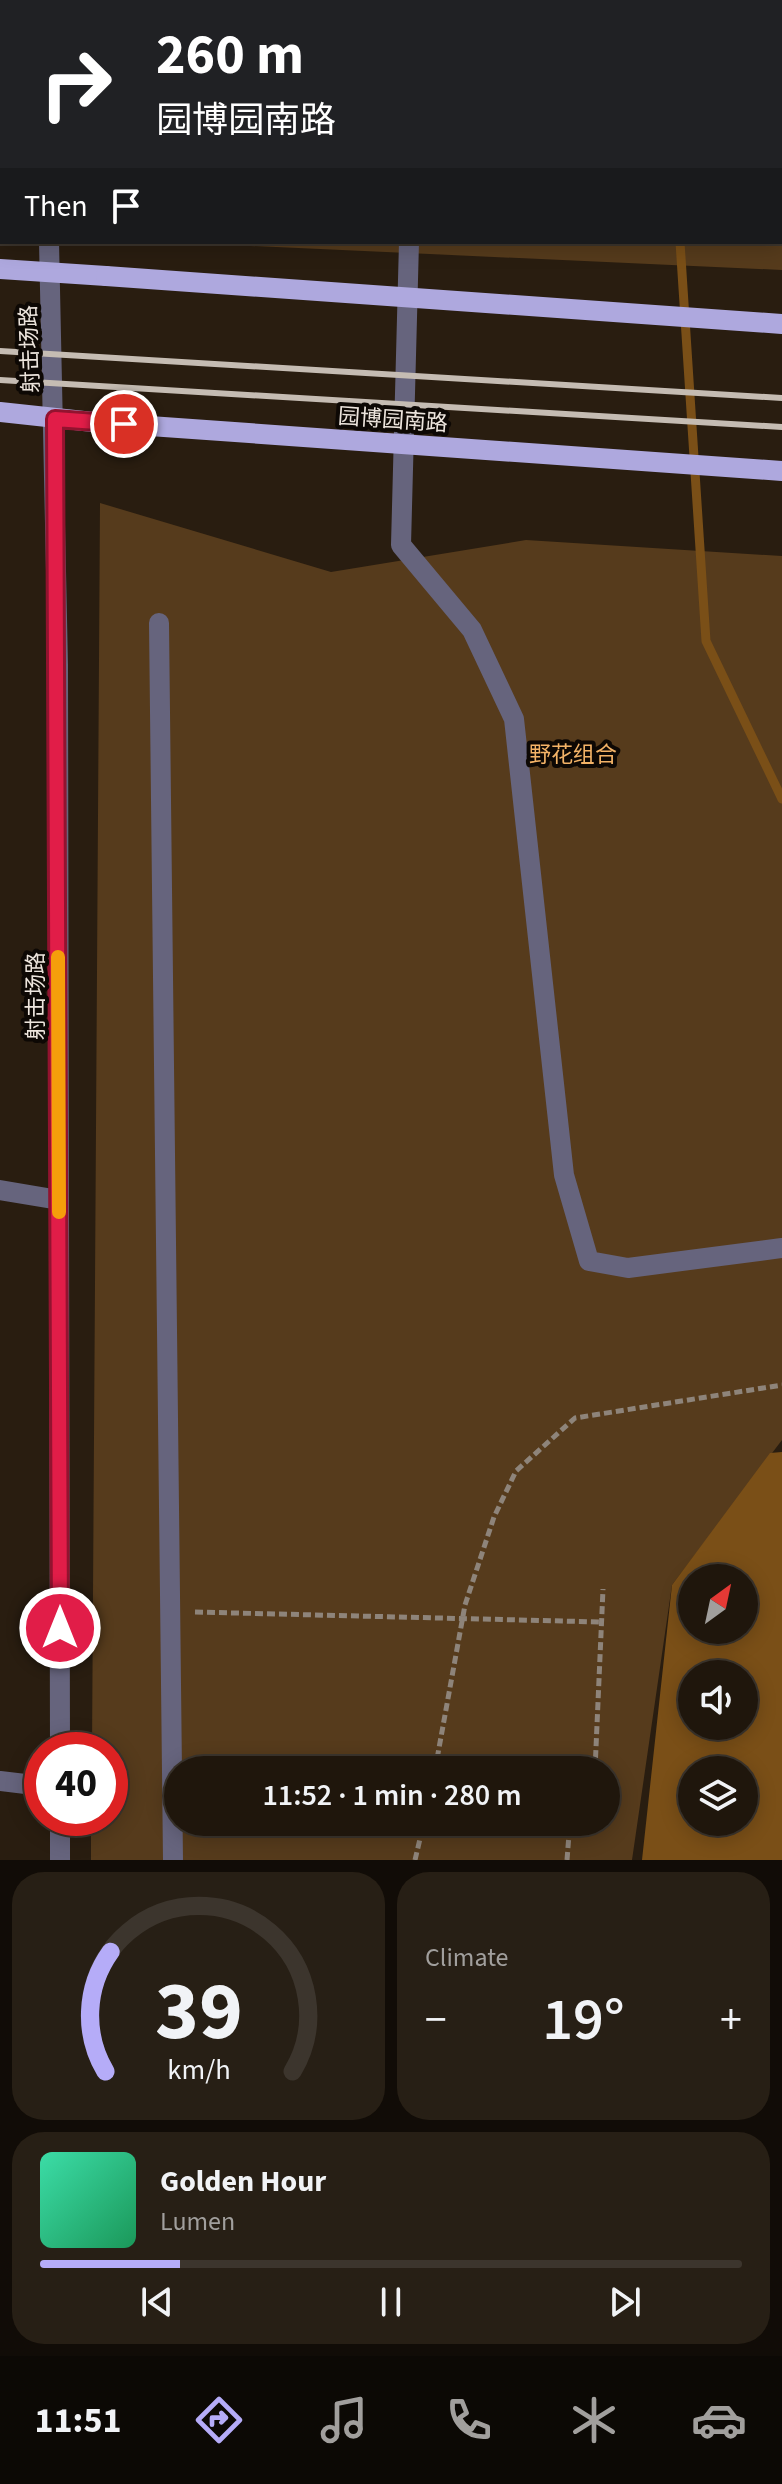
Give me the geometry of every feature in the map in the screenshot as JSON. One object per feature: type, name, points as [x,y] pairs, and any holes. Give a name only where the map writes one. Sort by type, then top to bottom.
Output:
[{"type":"main road","points":[[0,269],[782,324]]},
{"type":"main road","name":"园博园南路","points":[[0,412],[93,422],[782,471]]},
{"type":"street","name":"射击场路","points":[[49,244],[55,419],[60,1732]]},
{"type":"street","points":[[409,244],[401,545],[472,630],[514,719],[564,1175],[589,1261],[628,1268],[782,1248]]},
{"type":"street","points":[[159,623],[173,1860]]},
{"type":"street","points":[[0,1190],[59,1200]]},
{"type":"street","points":[[0,1781],[24,1784]]},
{"type":"street","points":[[60,1836],[60,1860]]},
{"type":"path","points":[[438,1756],[463,1618],[494,1517],[516,1471],[575,1418],[782,1385]]},
{"type":"path","points":[[596,1756],[603,1589]]},
{"type":"path","points":[[170,1612],[602,1622]]},
{"type":"path","points":[[415,1860],[421,1836]]},
{"type":"path","points":[[567,1860],[569,1836]]},
{"type":"green space","points":[[209,244],[782,244],[782,270]]},
{"type":"green space","name":"野花组合","points":[[100,503],[331,572],[526,540],[782,556],[782,1440],[688,1564],[678,1564],[678,1577],[672,1585],[632,1860],[91,1860],[91,1836],[128,1836],[128,1732],[92,1732]]},
{"type":"shaded area","points":[[782,1452],[782,1860],[642,1860],[672,1585],[678,1577],[678,1644],[758,1644],[758,1564],[688,1564],[770,1453]]},
{"type":"waterway","points":[[680,244],[706,641],[782,799]]},
{"type":"railway","points":[[0,351],[782,398]]},
{"type":"railway","points":[[0,380],[782,427]]},
{"type":"slow traffic","points":[[58,957],[59,1212]]},
{"type":"route","points":[[60,1628],[55,419],[124,424]]}]
